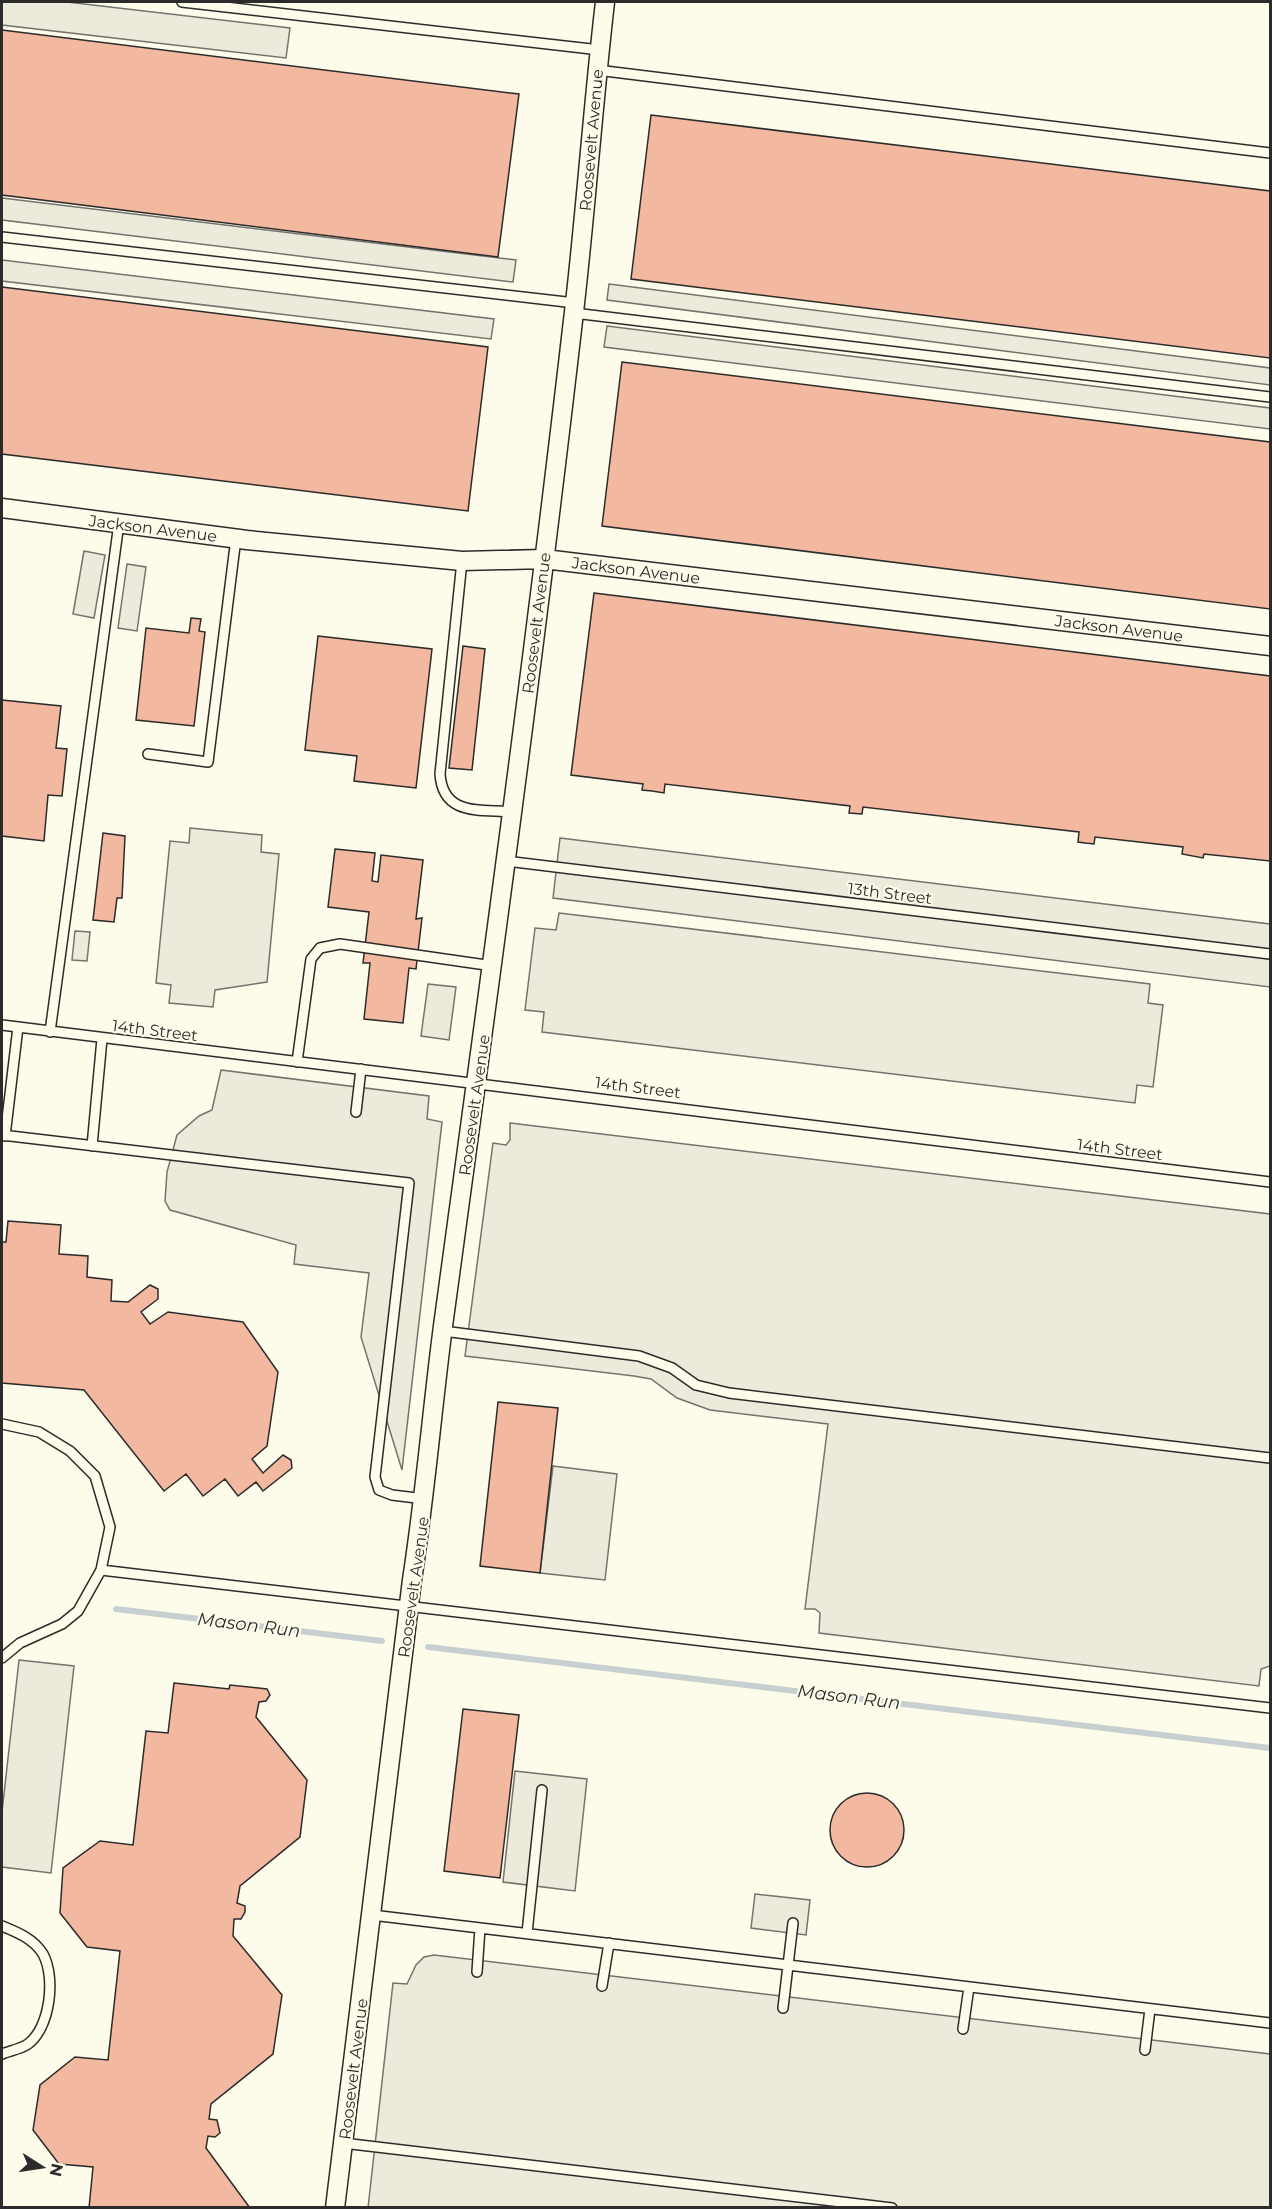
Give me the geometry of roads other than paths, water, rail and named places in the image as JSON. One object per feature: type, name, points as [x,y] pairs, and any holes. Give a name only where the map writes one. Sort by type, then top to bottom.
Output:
[{"type":"street","name":"Roosevelt Avenue","points":[[335,2208],[425,1499],[443,1331],[478,1083],[575,308],[597,70],[606,2]]},
{"type":"street","name":"Jackson Avenue","points":[[2,508],[236,538],[462,561],[544,559],[1270,646]]},
{"type":"lane","points":[[182,2],[600,51]]},
{"type":"lane","points":[[597,70],[1270,153]]},
{"type":"lane","points":[[2,237],[1270,398]]},
{"type":"lane","points":[[50,1032],[119,523]]},
{"type":"lane","points":[[148,754],[208,762],[236,538]]},
{"type":"lane","points":[[462,561],[440,774],[441,790],[450,801],[466,808],[512,812]]},
{"type":"lane","name":"13th Street","points":[[506,861],[1270,954]]},
{"type":"lane","points":[[297,1062],[310,959],[320,948],[340,944],[493,966]]},
{"type":"lane","name":"14th Street","points":[[2,1025],[1270,1182]]},
{"type":"lane","points":[[18,1027],[3,1135],[409,1183],[375,1477],[379,1490],[392,1495],[425,1499]]},
{"type":"lane","points":[[92,1146],[102,1039]]},
{"type":"lane","points":[[356,1112],[361,1069]]},
{"type":"lane","points":[[443,1331],[639,1356],[672,1368],[696,1385],[729,1393],[1270,1458]]},
{"type":"lane","points":[[2,1424],[39,1432],[70,1451],[95,1476],[111,1527],[101,1570],[78,1611],[62,1624],[20,1643],[2,1658]]},
{"type":"lane","points":[[101,1570],[1270,1708]]},
{"type":"lane","points":[[527,1933],[542,1790]]},
{"type":"lane","points":[[372,1915],[1270,2023]]},
{"type":"lane","points":[[783,2008],[793,1923]]},
{"type":"lane","points":[[2,1926],[24,1935],[43,1955],[50,1990],[44,2026],[27,2045],[2,2054]]},
{"type":"lane","points":[[477,1972],[480,1928]]},
{"type":"lane","points":[[602,1986],[609,1943]]},
{"type":"lane","points":[[963,2028],[969,1987]]},
{"type":"lane","points":[[1145,2050],[1150,2009]]},
{"type":"lane","points":[[343,2143],[892,2208]]},
{"type":"waterway","name":"Mason Run","points":[[116,1609],[382,1641]]},
{"type":"waterway","name":"Mason Run","points":[[428,1647],[1270,1748]]}]
